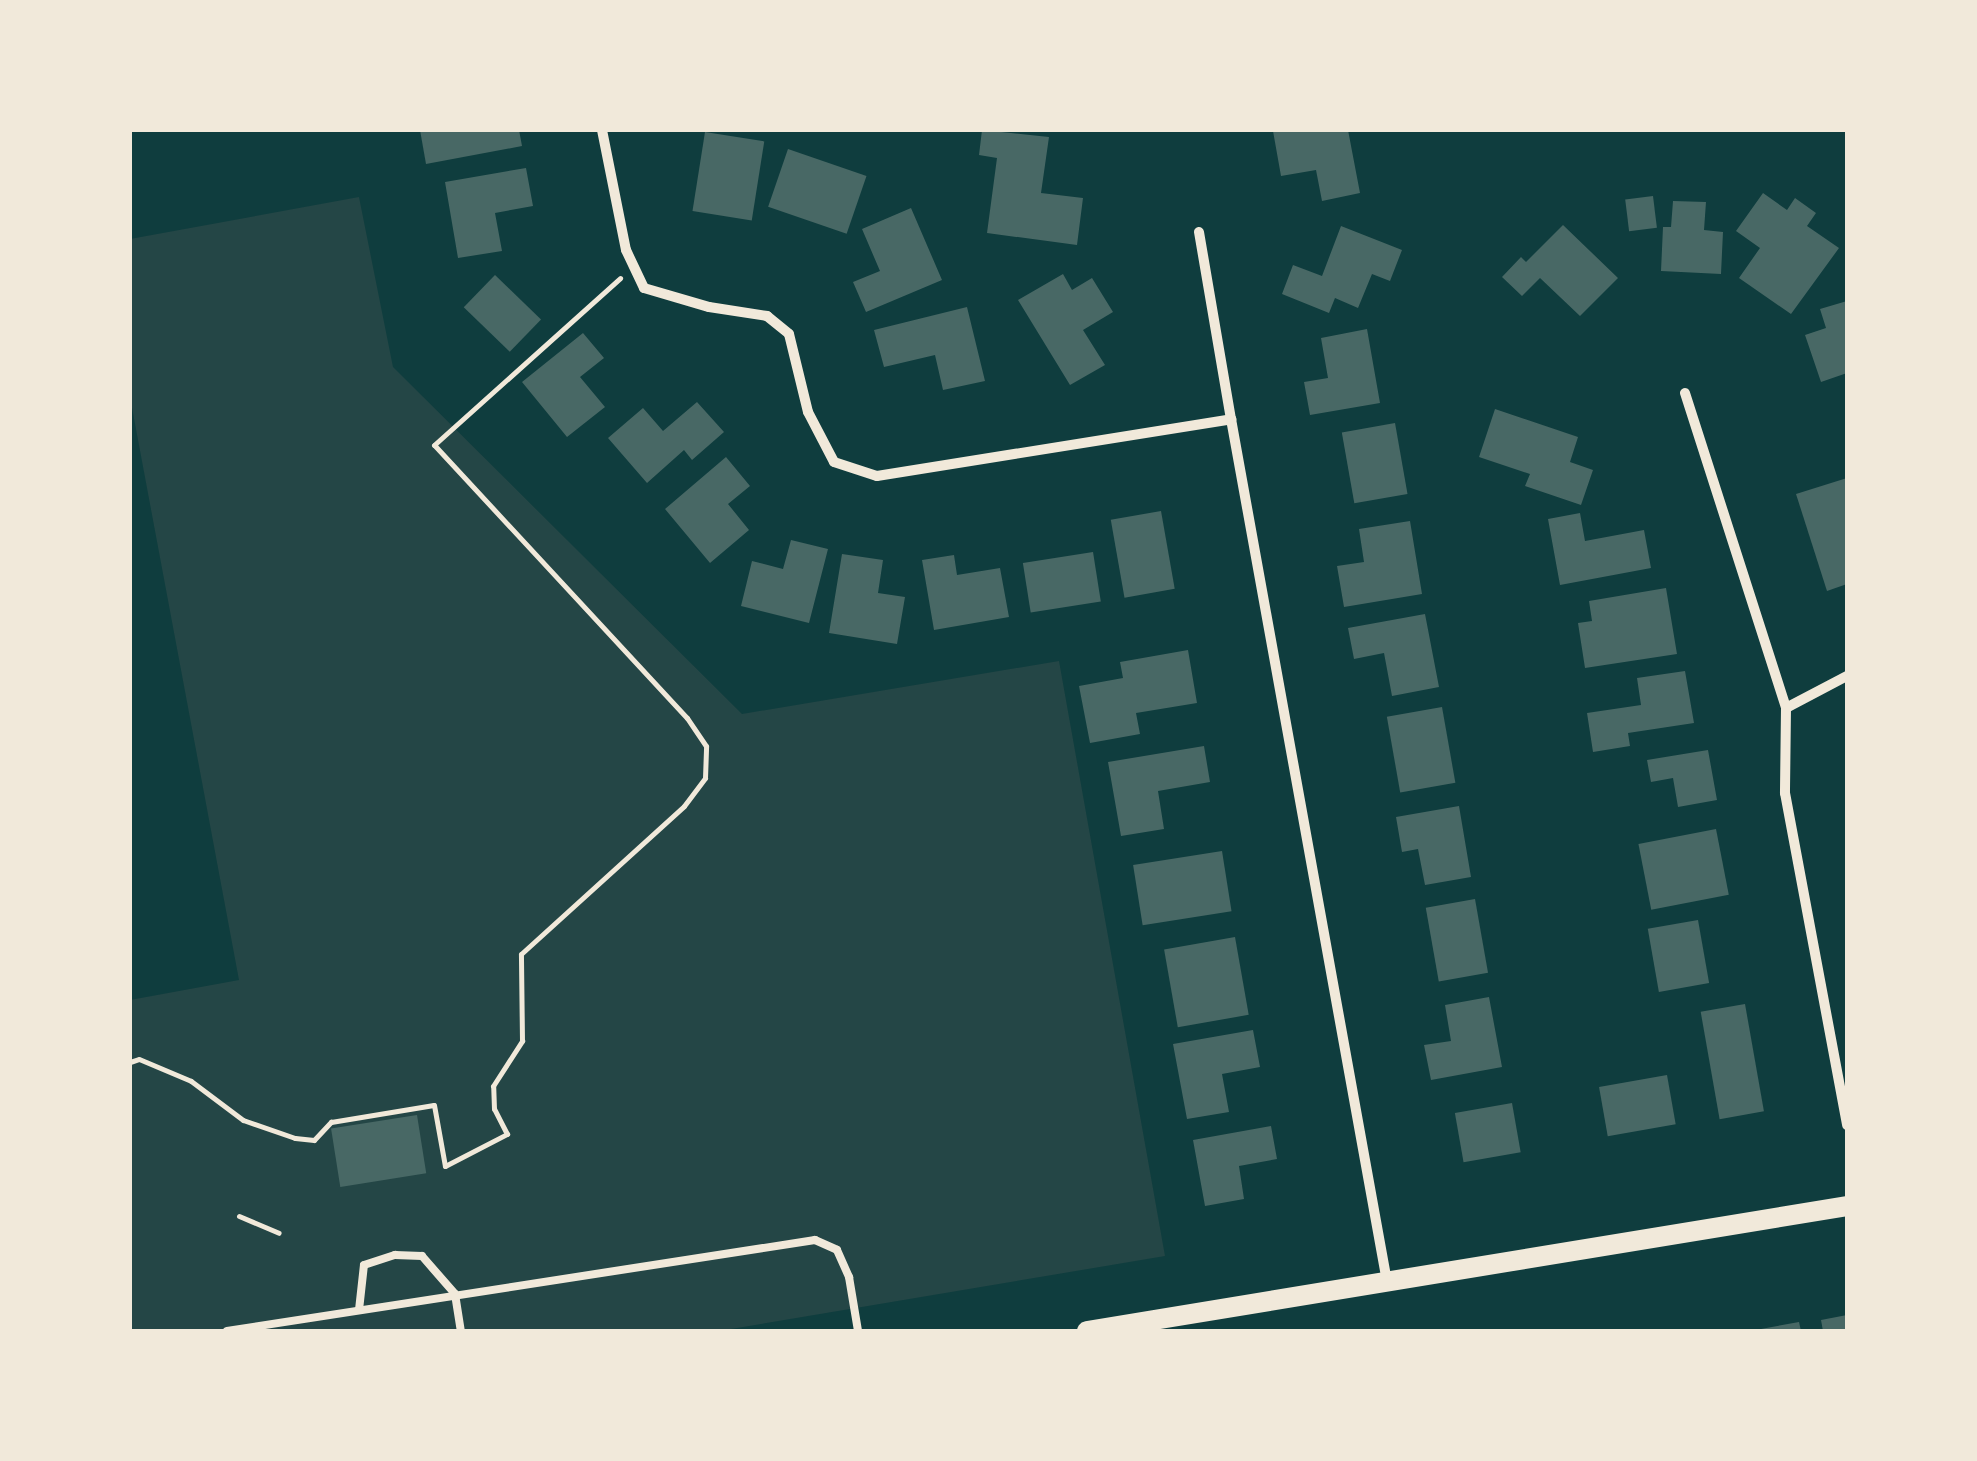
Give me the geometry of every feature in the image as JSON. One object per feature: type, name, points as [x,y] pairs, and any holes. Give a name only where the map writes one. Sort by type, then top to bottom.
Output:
[{"type":"main road","points":[[1087,1331],[1160,1325],[1387,1282],[1847,1206]]},
{"type":"street","points":[[602,130],[626,250],[644,288],[709,307],[768,316],[789,334],[808,412],[834,462],[877,476],[1231,419]]},
{"type":"street","points":[[1198,232],[1387,1282]]},
{"type":"street","points":[[1685,393],[1786,708],[1785,793],[1847,1125]]},
{"type":"street","points":[[1786,708],[1847,676]]},
{"type":"lane","points":[[227,1331],[815,1240],[838,1250],[850,1277],[858,1331]]},
{"type":"lane","points":[[359,1310],[364,1265],[395,1255],[422,1256],[455,1294],[460,1331]]},
{"type":"path","points":[[130,1062],[139,1059],[191,1081],[243,1120],[296,1138],[314,1140],[331,1122],[434,1105],[445,1166],[507,1134],[494,1109],[493,1086],[522,1041],[521,954],[684,806],[705,778],[706,746],[688,718],[434,444],[633,266]]},
{"type":"path","points":[[238,1216],[279,1232]]},
{"type":"shaded area","points":[[359,197],[393,367],[742,714],[1059,661],[1165,1256],[719,1331],[130,1331],[130,1000],[239,980],[130,397],[130,239]]},
{"type":"building","points":[[420,130],[519,130],[522,146],[426,164]]},
{"type":"building","points":[[982,130],[1049,137],[1041,193],[1083,198],[1077,245],[987,233],[997,158],[979,155]]},
{"type":"building","points":[[1348,130],[1360,193],[1322,201],[1316,170],[1281,176],[1273,131]]},
{"type":"building","points":[[705,132],[764,141],[752,220],[692,211]]},
{"type":"building","points":[[788,149],[866,176],[847,234],[768,207]]},
{"type":"building","points":[[526,168],[533,206],[495,213],[502,251],[458,258],[445,182]]},
{"type":"building","points":[[1763,193],[1787,210],[1795,198],[1816,213],[1807,226],[1839,248],[1791,314],[1739,278],[1760,248],[1736,231]]},
{"type":"building","points":[[1653,196],[1657,228],[1629,231],[1625,199]]},
{"type":"building","points":[[1673,201],[1706,202],[1704,230],[1723,232],[1721,274],[1661,271],[1663,227],[1671,227]]},
{"type":"building","points":[[911,208],[942,280],[866,312],[853,282],[880,271],[862,229]]},
{"type":"building","points":[[1563,225],[1618,278],[1580,316],[1540,278],[1522,296],[1502,277],[1521,257],[1526,262]]},
{"type":"building","points":[[1341,226],[1402,250],[1390,281],[1372,274],[1358,308],[1335,298],[1329,313],[1282,294],[1293,265],[1322,276]]},
{"type":"building","points":[[1063,274],[1072,290],[1092,278],[1113,312],[1083,330],[1105,365],[1070,385],[1018,300]]},
{"type":"building","points":[[495,275],[541,319],[510,352],[464,307]]},
{"type":"building","points":[[1847,301],[1847,373],[1821,382],[1805,335],[1826,328],[1820,309]]},
{"type":"building","points":[[967,307],[985,381],[943,390],[935,355],[884,367],[874,330]]},
{"type":"building","points":[[1367,329],[1380,403],[1310,415],[1304,382],[1328,378],[1321,338]]},
{"type":"building","points":[[583,333],[604,358],[580,377],[605,407],[567,437],[522,382]]},
{"type":"building","points":[[697,402],[724,432],[692,460],[684,450],[647,483],[608,438],[643,408],[663,431]]},
{"type":"building","points":[[1495,409],[1578,437],[1570,462],[1593,470],[1581,505],[1525,486],[1530,474],[1479,457]]},
{"type":"building","points":[[1395,423],[1408,494],[1354,503],[1342,432]]},
{"type":"building","points":[[726,457],[750,486],[728,504],[749,530],[710,563],[665,509]]},
{"type":"building","points":[[1847,478],[1847,584],[1827,591],[1796,494]]},
{"type":"building","points":[[1161,511],[1175,589],[1124,598],[1111,520]]},
{"type":"building","points":[[1580,513],[1585,541],[1644,530],[1651,568],[1560,585],[1548,519]]},
{"type":"building","points":[[1410,521],[1422,594],[1344,607],[1337,566],[1364,562],[1359,529]]},
{"type":"building","points":[[791,540],[828,549],[809,623],[741,606],[752,561],[783,569]]},
{"type":"building","points":[[1093,552],[1101,601],[1031,612],[1023,563]]},
{"type":"building","points":[[842,554],[883,560],[878,593],[905,597],[897,644],[829,633]]},
{"type":"building","points":[[954,555],[957,575],[1000,568],[1009,617],[934,630],[922,560]]},
{"type":"building","points":[[1666,588],[1677,654],[1585,668],[1578,623],[1592,621],[1589,601]]},
{"type":"building","points":[[1425,614],[1439,687],[1392,696],[1384,653],[1354,659],[1348,628]]},
{"type":"building","points":[[1188,650],[1197,703],[1136,713],[1140,734],[1090,743],[1079,686],[1123,678],[1120,662]]},
{"type":"building","points":[[1685,671],[1694,723],[1628,733],[1630,746],[1593,752],[1587,713],[1641,705],[1637,678]]},
{"type":"building","points":[[1442,707],[1455,783],[1400,793],[1387,717]]},
{"type":"building","points":[[1204,746],[1210,782],[1158,791],[1164,829],[1121,836],[1108,762]]},
{"type":"building","points":[[1708,750],[1717,800],[1678,807],[1673,778],[1651,782],[1647,760]]},
{"type":"building","points":[[1459,806],[1471,877],[1425,885],[1418,849],[1402,852],[1396,817]]},
{"type":"building","points":[[1716,829],[1729,895],[1651,910],[1638,844]]},
{"type":"building","points":[[1222,851],[1232,911],[1143,925],[1133,865]]},
{"type":"building","points":[[1475,899],[1488,973],[1439,982],[1426,908]]},
{"type":"building","points":[[1698,920],[1709,983],[1659,992],[1648,929]]},
{"type":"building","points":[[1235,937],[1249,1015],[1178,1027],[1164,950]]},
{"type":"building","points":[[1489,997],[1502,1067],[1431,1080],[1424,1045],[1451,1041],[1445,1005]]},
{"type":"building","points":[[1745,1004],[1764,1111],[1720,1119],[1701,1012]]},
{"type":"building","points":[[1253,1030],[1260,1067],[1222,1074],[1229,1112],[1187,1119],[1173,1044]]},
{"type":"building","points":[[1667,1075],[1676,1124],[1608,1136],[1599,1087]]},
{"type":"building","points":[[1512,1103],[1521,1152],[1464,1162],[1455,1113]]},
{"type":"building","points":[[417,1115],[426,1173],[340,1187],[331,1129]]},
{"type":"building","points":[[1271,1126],[1277,1159],[1239,1166],[1244,1199],[1205,1206],[1193,1140]]},
{"type":"building","points":[[1847,1315],[1847,1331],[1823,1331],[1821,1320]]},
{"type":"building","points":[[1799,1322],[1801,1331],[1761,1329]]}]
